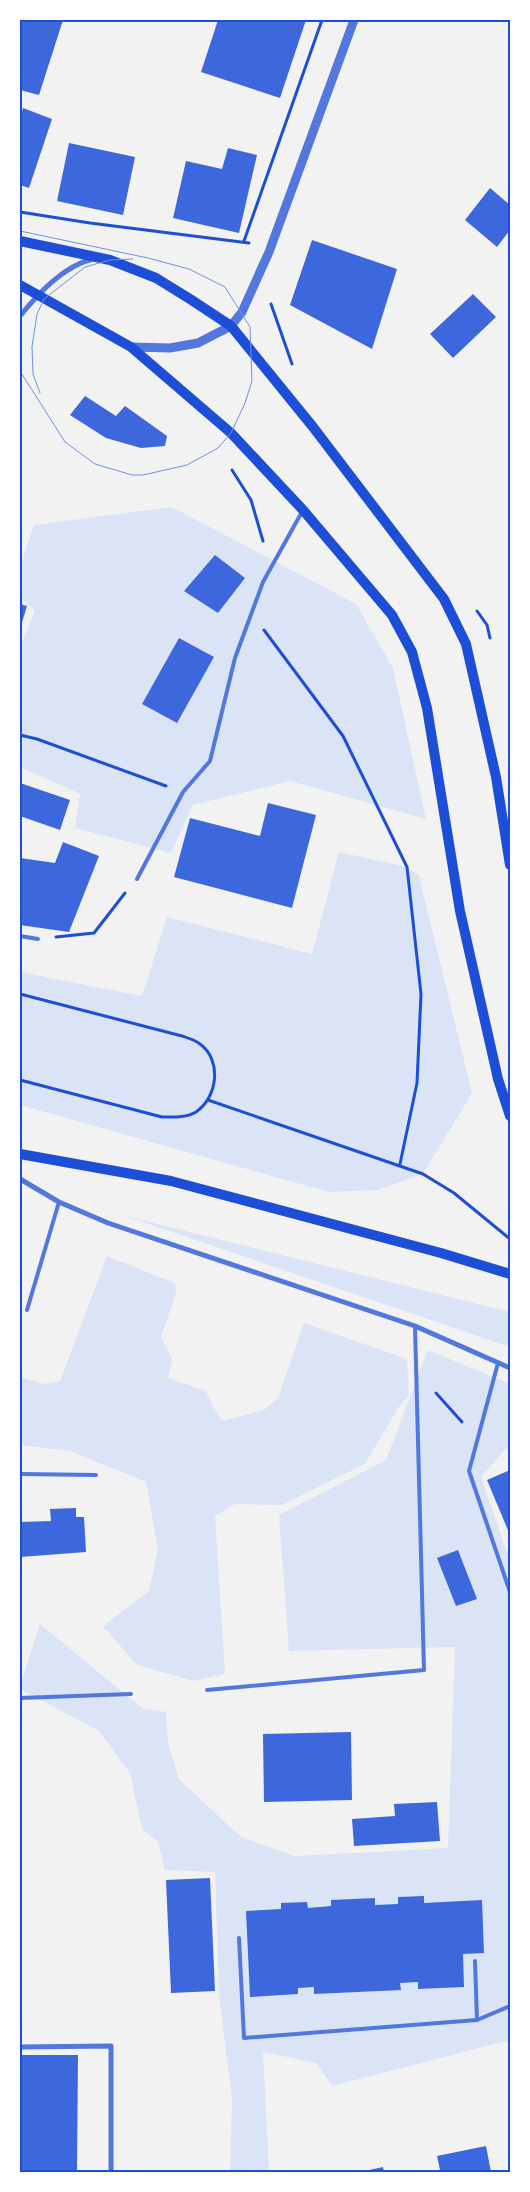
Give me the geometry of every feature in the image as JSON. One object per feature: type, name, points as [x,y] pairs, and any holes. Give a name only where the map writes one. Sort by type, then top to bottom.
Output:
[{"type":"main road","points":[[20,241],[101,258],[156,278],[231,326],[313,427],[444,599],[466,644],[496,778],[510,864]]},
{"type":"main road","points":[[20,285],[131,347],[231,433],[303,510],[392,615],[412,652],[427,708],[460,911],[498,1079],[510,1116]]},
{"type":"main road","points":[[20,1154],[171,1181],[441,1253],[510,1274]]},
{"type":"street","points":[[131,347],[170,348],[198,343],[231,326],[242,312],[269,252],[354,20]]},
{"type":"street","points":[[20,316],[37,295],[55,280],[84,261],[101,258]]},
{"type":"street","points":[[20,1179],[59,1202],[117,1226],[414,1326],[510,1368]]},
{"type":"street","points":[[20,2047],[111,2046],[111,2172]]},
{"type":"lane","points":[[137,879],[183,792],[210,761],[235,658],[263,582],[303,510]]},
{"type":"lane","points":[[20,936],[38,939]]},
{"type":"lane","points":[[27,1310],[59,1202]]},
{"type":"lane","points":[[207,1690],[424,1670],[417,1372],[414,1326]]},
{"type":"lane","points":[[498,1363],[479,1440],[469,1471],[510,1592]]},
{"type":"lane","points":[[20,1474],[96,1474]]},
{"type":"lane","points":[[20,1698],[131,1694]]},
{"type":"lane","points":[[239,1938],[244,2038],[477,2020],[510,2006]]},
{"type":"lane","points":[[475,1961],[477,2020]]},
{"type":"path","points":[[20,212],[90,224],[244,241],[322,20]]},
{"type":"path","points":[[274,296],[270,304],[294,367]]},
{"type":"path","points":[[228,463],[251,500],[268,556],[263,582]]},
{"type":"path","points":[[475,609],[487,625],[491,643]]},
{"type":"path","points":[[262,627],[343,736],[406,867],[421,994],[417,1083],[400,1164]]},
{"type":"path","points":[[20,735],[183,792]]},
{"type":"path","points":[[38,939],[94,933],[137,879]]},
{"type":"path","points":[[20,994],[182,1036],[201,1044],[213,1060],[216,1081],[208,1100],[196,1112],[179,1118],[162,1117],[20,1080]]},
{"type":"path","points":[[208,1100],[400,1164],[424,1174],[454,1194],[510,1238]]},
{"type":"path","points":[[417,1372],[479,1440]]},
{"type":"shaded area","points":[[172,507],[356,604],[393,668],[426,819],[290,781],[193,805],[171,853],[75,828],[80,794],[20,767],[20,648],[35,610],[20,598],[20,568],[34,525]]},
{"type":"shaded area","points":[[339,852],[407,867],[419,876],[472,1093],[423,1174],[377,1190],[329,1192],[20,1105],[20,972],[142,996],[167,917],[312,954]]},
{"type":"shaded area","points":[[122,1215],[510,1312],[510,1347]]},
{"type":"shaded area","points":[[107,1256],[175,1283],[176,1293],[161,1337],[172,1359],[168,1378],[206,1391],[222,1421],[264,1410],[278,1398],[304,1323],[407,1359],[409,1395],[398,1408],[365,1464],[282,1505],[235,1504],[215,1516],[225,1674],[194,1681],[137,1665],[103,1626],[149,1591],[158,1549],[146,1482],[70,1451],[20,1445],[20,1377],[44,1384],[60,1381]]},
{"type":"shaded area","points":[[428,1350],[510,1384],[510,1444],[481,1477],[510,1561],[510,2040],[332,2086],[316,2063],[263,2052],[269,2172],[230,2172],[232,2099],[219,1996],[215,1872],[165,1870],[158,1842],[142,1829],[130,1773],[99,1731],[20,1689],[20,1686],[40,1624],[142,1708],[166,1712],[168,1744],[179,1779],[241,1837],[295,1856],[448,1848],[455,1647],[289,1651],[279,1515],[386,1460]]},
{"type":"building","points":[[20,20],[63,20],[39,95],[20,90]]},
{"type":"building","points":[[218,20],[306,20],[280,98],[201,72]]},
{"type":"building","points":[[23,108],[52,119],[29,188],[20,185],[20,118]]},
{"type":"building","points":[[69,143],[135,157],[123,215],[57,201]]},
{"type":"building","points":[[228,148],[257,155],[239,233],[173,218],[186,161],[222,169]]},
{"type":"building","points":[[490,188],[510,205],[510,230],[497,247],[465,220]]},
{"type":"building","points":[[312,240],[397,269],[372,349],[290,305]]},
{"type":"building","points":[[473,294],[496,317],[453,358],[430,334]]},
{"type":"building","points":[[85,396],[116,416],[125,406],[167,436],[165,446],[141,448],[106,438],[70,415]]},
{"type":"building","points":[[215,555],[245,578],[218,613],[184,591]]},
{"type":"building","points":[[20,604],[27,606],[20,629]]},
{"type":"building","points":[[179,638],[214,657],[177,723],[142,704]]},
{"type":"building","points":[[20,783],[70,800],[60,830],[20,816]]},
{"type":"building","points":[[268,803],[316,815],[292,908],[174,877],[190,818],[260,836]]},
{"type":"building","points":[[63,842],[99,856],[69,932],[20,925],[20,858],[55,863]]},
{"type":"building","points":[[510,1470],[510,1535],[487,1480]]},
{"type":"building","points":[[76,1508],[76,1517],[84,1517],[86,1552],[20,1557],[20,1522],[51,1521],[50,1509]]},
{"type":"building","points":[[458,1550],[477,1599],[456,1606],[437,1558]]},
{"type":"building","points":[[351,1732],[352,1800],[264,1802],[263,1734]]},
{"type":"building","points":[[437,1802],[440,1841],[354,1846],[352,1819],[395,1816],[394,1804]]},
{"type":"building","points":[[210,1878],[215,1991],[171,1993],[166,1880]]},
{"type":"building","points":[[424,1896],[424,1903],[482,1900],[484,1953],[463,1954],[464,1987],[418,1989],[418,1982],[400,1983],[401,1990],[314,1994],[314,1987],[298,1988],[298,1994],[250,1997],[246,1911],[281,1909],[281,1903],[307,1902],[308,1908],[331,1906],[331,1900],[375,1898],[375,1905],[398,1904],[398,1897]]},
{"type":"building","points":[[20,2055],[78,2055],[77,2172],[20,2172]]},
{"type":"building","points":[[486,2146],[491,2172],[432,2172],[440,2170],[437,2156]]},
{"type":"building","points":[[383,2167],[384,2172],[365,2172],[365,2171]]},
{"type":"tram line","points":[[20,231],[148,258],[189,269],[225,287],[250,327],[252,381],[245,403],[231,433],[218,448],[187,465],[143,475],[132,475],[95,464],[65,442],[20,371]]},
{"type":"tram line","points":[[40,393],[33,374],[32,347],[37,314],[44,299],[85,267],[110,260],[133,259]]}]
